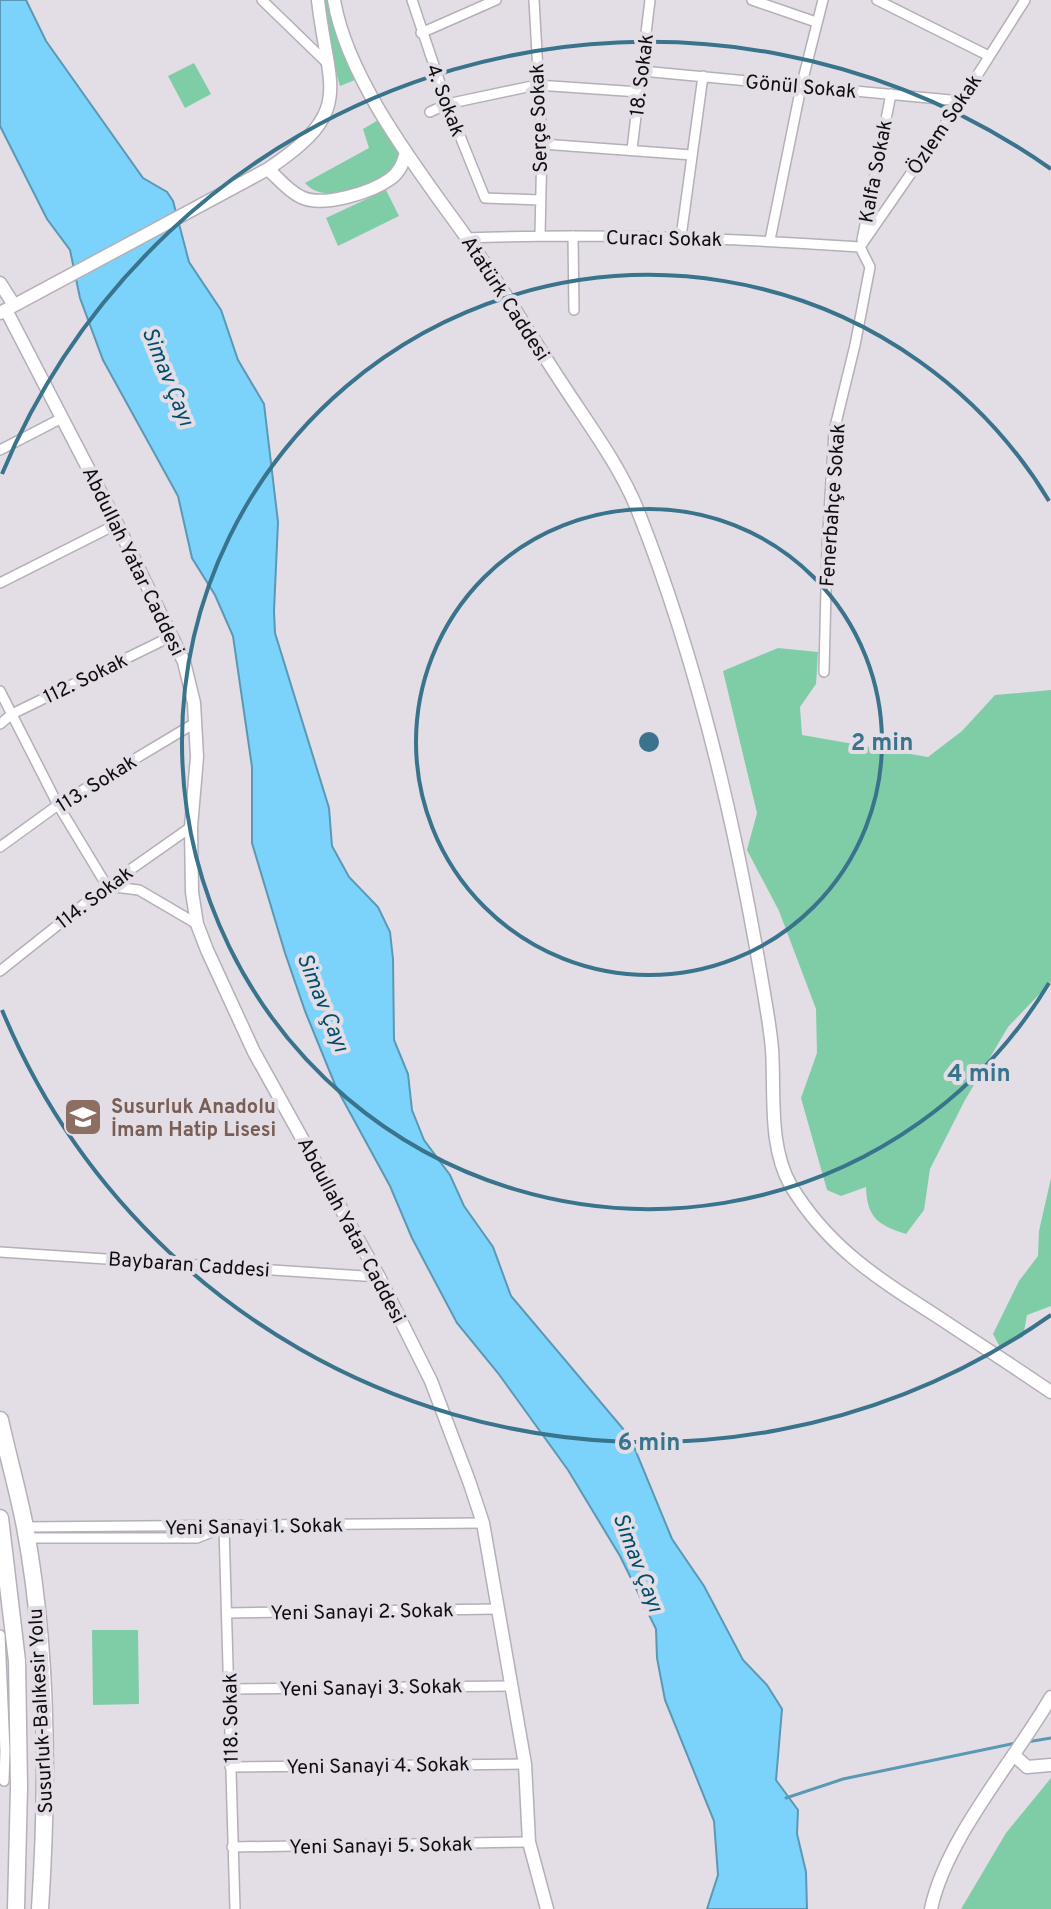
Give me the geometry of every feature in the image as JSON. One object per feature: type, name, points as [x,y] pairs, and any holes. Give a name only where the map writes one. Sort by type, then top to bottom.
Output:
[{"type":"highway","name":"Susurluk-Balıkesir Yolu","points":[[0,1420],[26,1533],[42,1672],[46,1815],[40,1909]]},
{"type":"highway","name":"Susurluk-Balıkesir Yolu","points":[[0,1518],[17,1661],[8,1783],[18,1843],[16,1909]]},
{"type":"highway","points":[[18,1843],[25,1876],[22,1909]]},
{"type":"street","points":[[262,0],[327,63]]},
{"type":"street","name":"Atatürk Caddesi","points":[[334,0],[337,19],[355,65],[399,132],[406,152],[467,238],[611,459],[636,506],[699,690],[732,827],[772,1046],[775,1119],[779,1151],[789,1183],[825,1233],[870,1274],[1051,1392]]},
{"type":"street","name":"4. Sokak","points":[[412,0],[447,104],[485,198],[540,200]]},
{"type":"street","points":[[421,33],[495,0]]},
{"type":"street","name":"Serçe Sokak","points":[[534,0],[542,144],[540,235]]},
{"type":"street","name":"18. Sokak","points":[[632,149],[650,0]]},
{"type":"street","points":[[752,0],[816,22]]},
{"type":"street","points":[[770,240],[801,87],[823,0]]},
{"type":"street","points":[[877,0],[989,56]]},
{"type":"street","name":"Özlem Sokak","points":[[860,247],[961,101],[1025,0]]},
{"type":"street","points":[[10,307],[268,169],[297,150],[321,126],[330,105],[332,90],[317,1]]},
{"type":"street","name":"Gönül Sokak","points":[[642,71],[961,101]]},
{"type":"street","points":[[681,237],[703,76]]},
{"type":"street","points":[[430,112],[447,104],[537,85],[639,92]]},
{"type":"street","name":"Kalfa Sokak","points":[[860,247],[891,94]]},
{"type":"street","points":[[542,144],[692,155]]},
{"type":"street","points":[[390,179],[402,166],[406,152]]},
{"type":"street","points":[[268,169],[304,199],[321,201],[346,198],[390,179],[410,177],[426,183]]},
{"type":"street","name":"Curacı Sokak","points":[[467,238],[540,235],[681,237],[860,247]]},
{"type":"street","points":[[573,236],[574,310]]},
{"type":"street","name":"Fenerbahçe Sokak","points":[[824,672],[834,431],[870,267],[860,247]]},
{"type":"street","name":"Abdullah Yatar Caddesi","points":[[0,283],[62,418],[184,662],[194,703],[197,757],[191,827],[192,892],[197,924],[207,950],[254,1052],[379,1277],[431,1381],[483,1523],[525,1764],[529,1842],[547,1909]]},
{"type":"street","points":[[0,450],[62,418]]},
{"type":"street","points":[[0,583],[117,524]]},
{"type":"street","name":"112. Sokak","points":[[0,724],[12,714],[172,636]]},
{"type":"street","points":[[0,691],[58,805],[107,886],[139,890],[197,924]]},
{"type":"street","name":"113. Sokak","points":[[0,847],[58,805],[195,723]]},
{"type":"street","name":"114. Sokak","points":[[0,971],[107,886],[191,827]]},
{"type":"street","name":"Baybaran Caddesi","points":[[0,1252],[379,1277]]},
{"type":"street","name":"Yeni Sanayi 1. Sokak","points":[[26,1533],[197,1538],[224,1527],[483,1523]]},
{"type":"street","name":"118. Sokak","points":[[224,1527],[235,1909]]},
{"type":"street","name":"Yeni Sanayi 2. Sokak","points":[[227,1613],[498,1609]]},
{"type":"street","points":[[0,1635],[8,1783]]},
{"type":"street","name":"Yeni Sanayi 3. Sokak","points":[[230,1689],[512,1686]]},
{"type":"street","points":[[931,1909],[934,1895],[960,1838],[1051,1697]]},
{"type":"street","points":[[1015,1756],[1027,1767],[1051,1765]]},
{"type":"street","name":"Yeni Sanayi 4. Sokak","points":[[230,1767],[525,1764]]},
{"type":"street","name":"Yeni Sanayi 5. Sokak","points":[[232,1847],[529,1842]]},
{"type":"green space","points":[[322,0],[328,0],[335,33],[355,80],[340,86],[327,40]]},
{"type":"green space","points":[[194,63],[211,94],[185,108],[168,76]]},
{"type":"green space","points":[[380,119],[399,152],[392,172],[360,187],[336,193],[314,190],[305,183],[369,148],[363,129]]},
{"type":"green space","points":[[386,190],[399,216],[338,246],[326,218]]},
{"type":"green space","points":[[778,648],[818,652],[816,684],[800,707],[802,735],[928,757],[962,731],[995,695],[1051,690],[1051,982],[1008,1027],[965,1100],[930,1169],[924,1210],[906,1234],[876,1219],[869,1206],[866,1187],[841,1196],[827,1190],[801,1098],[817,1053],[816,1009],[779,911],[747,850],[757,813],[723,671]]},
{"type":"green space","points":[[1051,1178],[1051,1306],[1027,1315],[1023,1337],[1000,1347],[993,1334],[1019,1281],[1038,1256],[1039,1231]]},
{"type":"green space","points":[[92,1630],[138,1630],[139,1704],[93,1705]]},
{"type":"green space","points":[[1051,1778],[1051,1909],[961,1909],[1006,1833]]},
{"type":"water","name":"Simav Çayı","points":[[0,0],[26,0],[46,41],[143,178],[167,192],[173,201],[189,262],[221,310],[238,360],[264,404],[278,522],[275,633],[329,808],[332,846],[349,877],[378,907],[390,932],[394,1040],[408,1074],[412,1110],[424,1140],[450,1175],[464,1206],[493,1247],[511,1296],[630,1437],[672,1539],[704,1586],[743,1660],[767,1685],[782,1709],[776,1780],[798,1810],[797,1834],[806,1872],[807,1909],[707,1909],[718,1875],[714,1821],[665,1700],[657,1658],[656,1629],[620,1556],[568,1470],[498,1373],[457,1323],[412,1238],[390,1186],[336,1087],[285,953],[252,843],[252,767],[233,636],[215,595],[192,558],[178,496],[103,360],[80,298],[70,250],[47,219],[0,126]]},
{"type":"waterway","points":[[1027,1742],[1051,1738]]},
{"type":"waterway","points":[[786,1798],[843,1779],[1016,1743]]},
{"type":"place","name":"Susurluk Anadolu İmam Hatip Lisesi","points":[[83,1117]]}]
